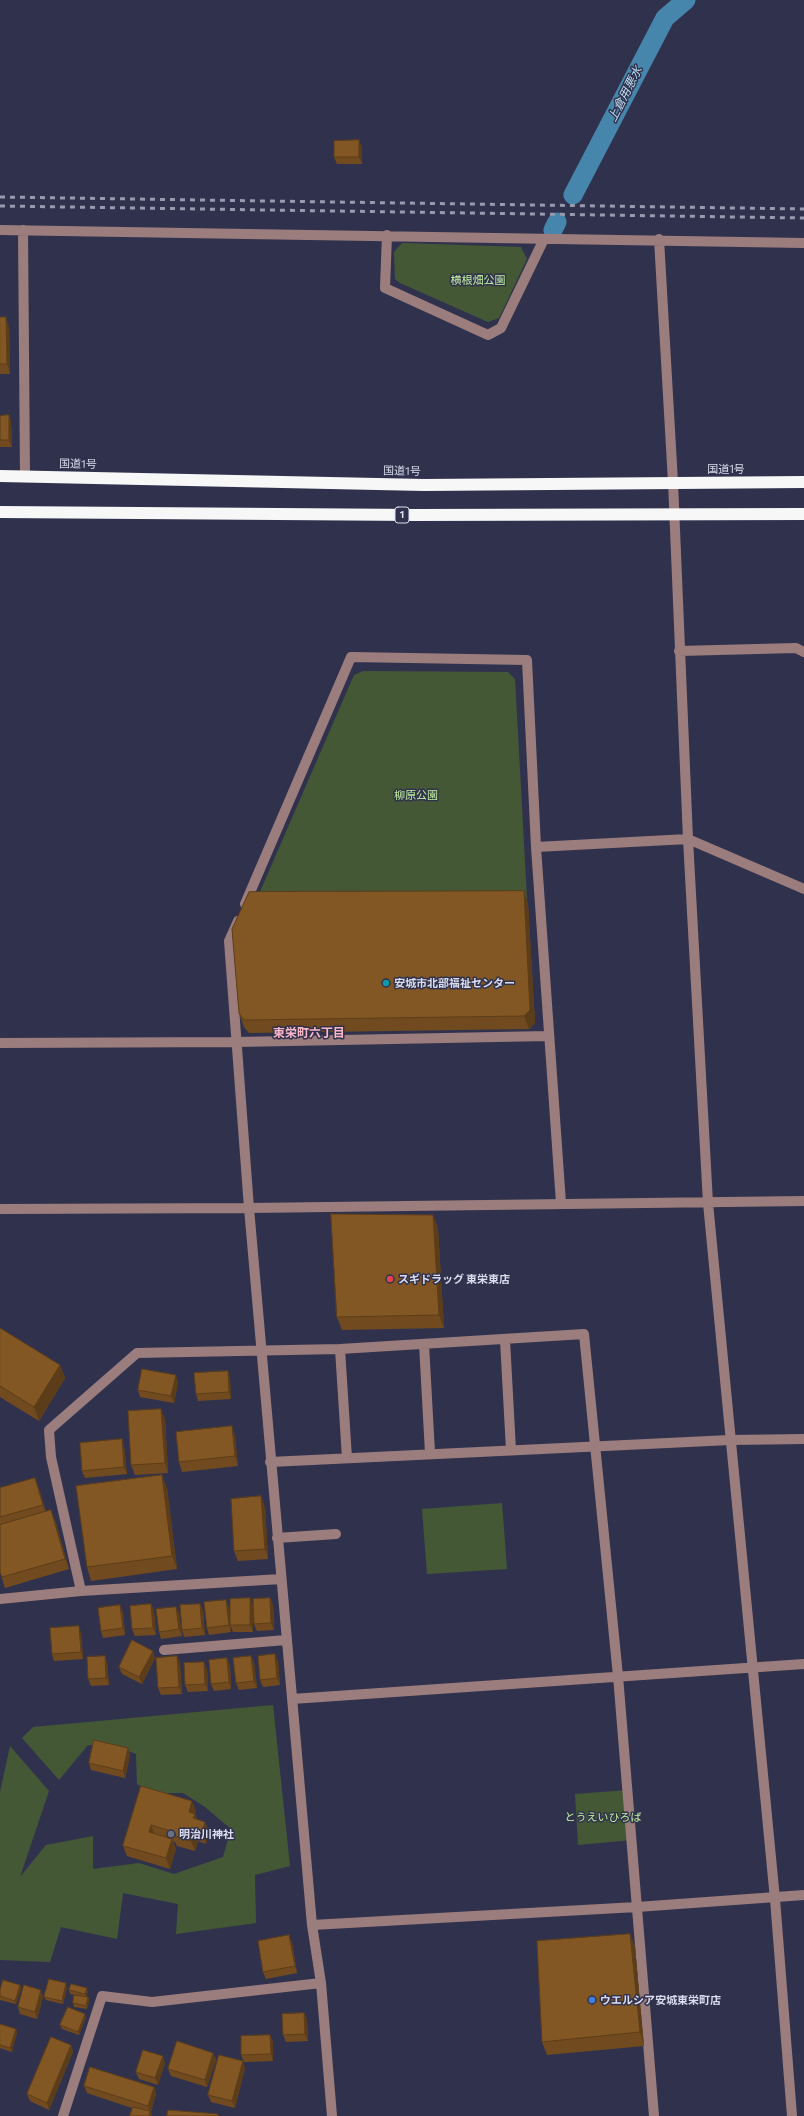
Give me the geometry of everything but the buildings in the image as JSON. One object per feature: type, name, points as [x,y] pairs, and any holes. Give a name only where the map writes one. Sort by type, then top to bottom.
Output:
[{"type":"highway","name":"国道1号","points":[[0,476],[424,485],[804,482]]},
{"type":"highway","name":"1","points":[[0,512],[416,515],[674,513],[804,514]]},
{"type":"street","points":[[0,230],[387,235],[544,239],[659,239],[804,243]]},
{"type":"street","points":[[23,230],[25,476]]},
{"type":"street","points":[[387,235],[385,288],[488,335],[501,328],[544,239]]},
{"type":"street","points":[[659,239],[673,482],[688,839],[708,1203],[775,1899],[792,2116]]},
{"type":"street","points":[[679,651],[796,648],[804,652]]},
{"type":"street","points":[[332,2116],[322,1983],[312,1925],[270,1462],[229,941],[351,657],[527,660],[536,847],[548,1036],[561,1203]]},
{"type":"street","points":[[536,847],[688,839],[804,889]]},
{"type":"street","points":[[0,1043],[237,1042],[548,1036]]},
{"type":"street","points":[[0,1209],[249,1208],[804,1201]]},
{"type":"street","points":[[81,1591],[51,1457],[49,1430],[137,1353],[340,1349],[584,1334],[618,1676],[654,2116]]},
{"type":"street","points":[[505,1340],[511,1450]]},
{"type":"street","points":[[424,1344],[430,1453]]},
{"type":"street","points":[[340,1349],[347,1458]]},
{"type":"street","points":[[270,1462],[430,1453],[730,1440],[804,1439]]},
{"type":"street","points":[[277,1538],[336,1534]]},
{"type":"street","points":[[0,1599],[81,1591],[281,1579]]},
{"type":"street","points":[[164,1650],[286,1640]]},
{"type":"street","points":[[292,1699],[752,1666],[804,1664]]},
{"type":"street","points":[[312,1925],[775,1899],[804,1895]]},
{"type":"street","points":[[63,2116],[102,1996],[152,2002],[322,1983]]},
{"type":"green space","name":"横根畑公園","points":[[402,243],[521,247],[527,259],[499,318],[488,322],[400,283],[395,279],[394,252]]},
{"type":"green space","name":"柳原公園","points":[[363,671],[508,672],[515,679],[527,899],[256,901],[354,675]]},
{"type":"green space","points":[[502,1503],[507,1569],[427,1574],[422,1509]]},
{"type":"green space","points":[[273,1705],[290,1866],[255,1875],[256,1923],[176,1934],[178,1904],[123,1893],[117,1939],[61,1927],[50,1962],[0,1960],[0,1792],[10,1746],[49,1791],[20,1877],[46,1845],[93,1836],[93,1869],[139,1863],[174,1874],[223,1857],[231,1829],[205,1807],[183,1793],[154,1793],[137,1784],[136,1754],[114,1746],[88,1745],[59,1780],[22,1738],[33,1727]]},
{"type":"green space","name":"とうえいひろば","points":[[628,1790],[632,1840],[578,1845],[575,1794]]},
{"type":"waterway","name":"上倉用悪水","points":[[573,195],[665,18],[686,0]]},
{"type":"waterway","name":"上倉用悪水","points":[[553,230],[557,222]]},
{"type":"railway","points":[[0,197],[804,209]]},
{"type":"railway","points":[[0,206],[804,218]]},
{"type":"place","name":"安城市北部福祉センター","points":[[386,983]]},
{"type":"place","name":"スギドラッグ 東栄東店","points":[[390,1279]]},
{"type":"place","name":"明治川神社","points":[[171,1834]]},
{"type":"place","name":"ウエルシア安城東栄町店","points":[[592,2000]]},
{"type":"district","name":"東栄町六丁目","points":[[309,1033]]}]
